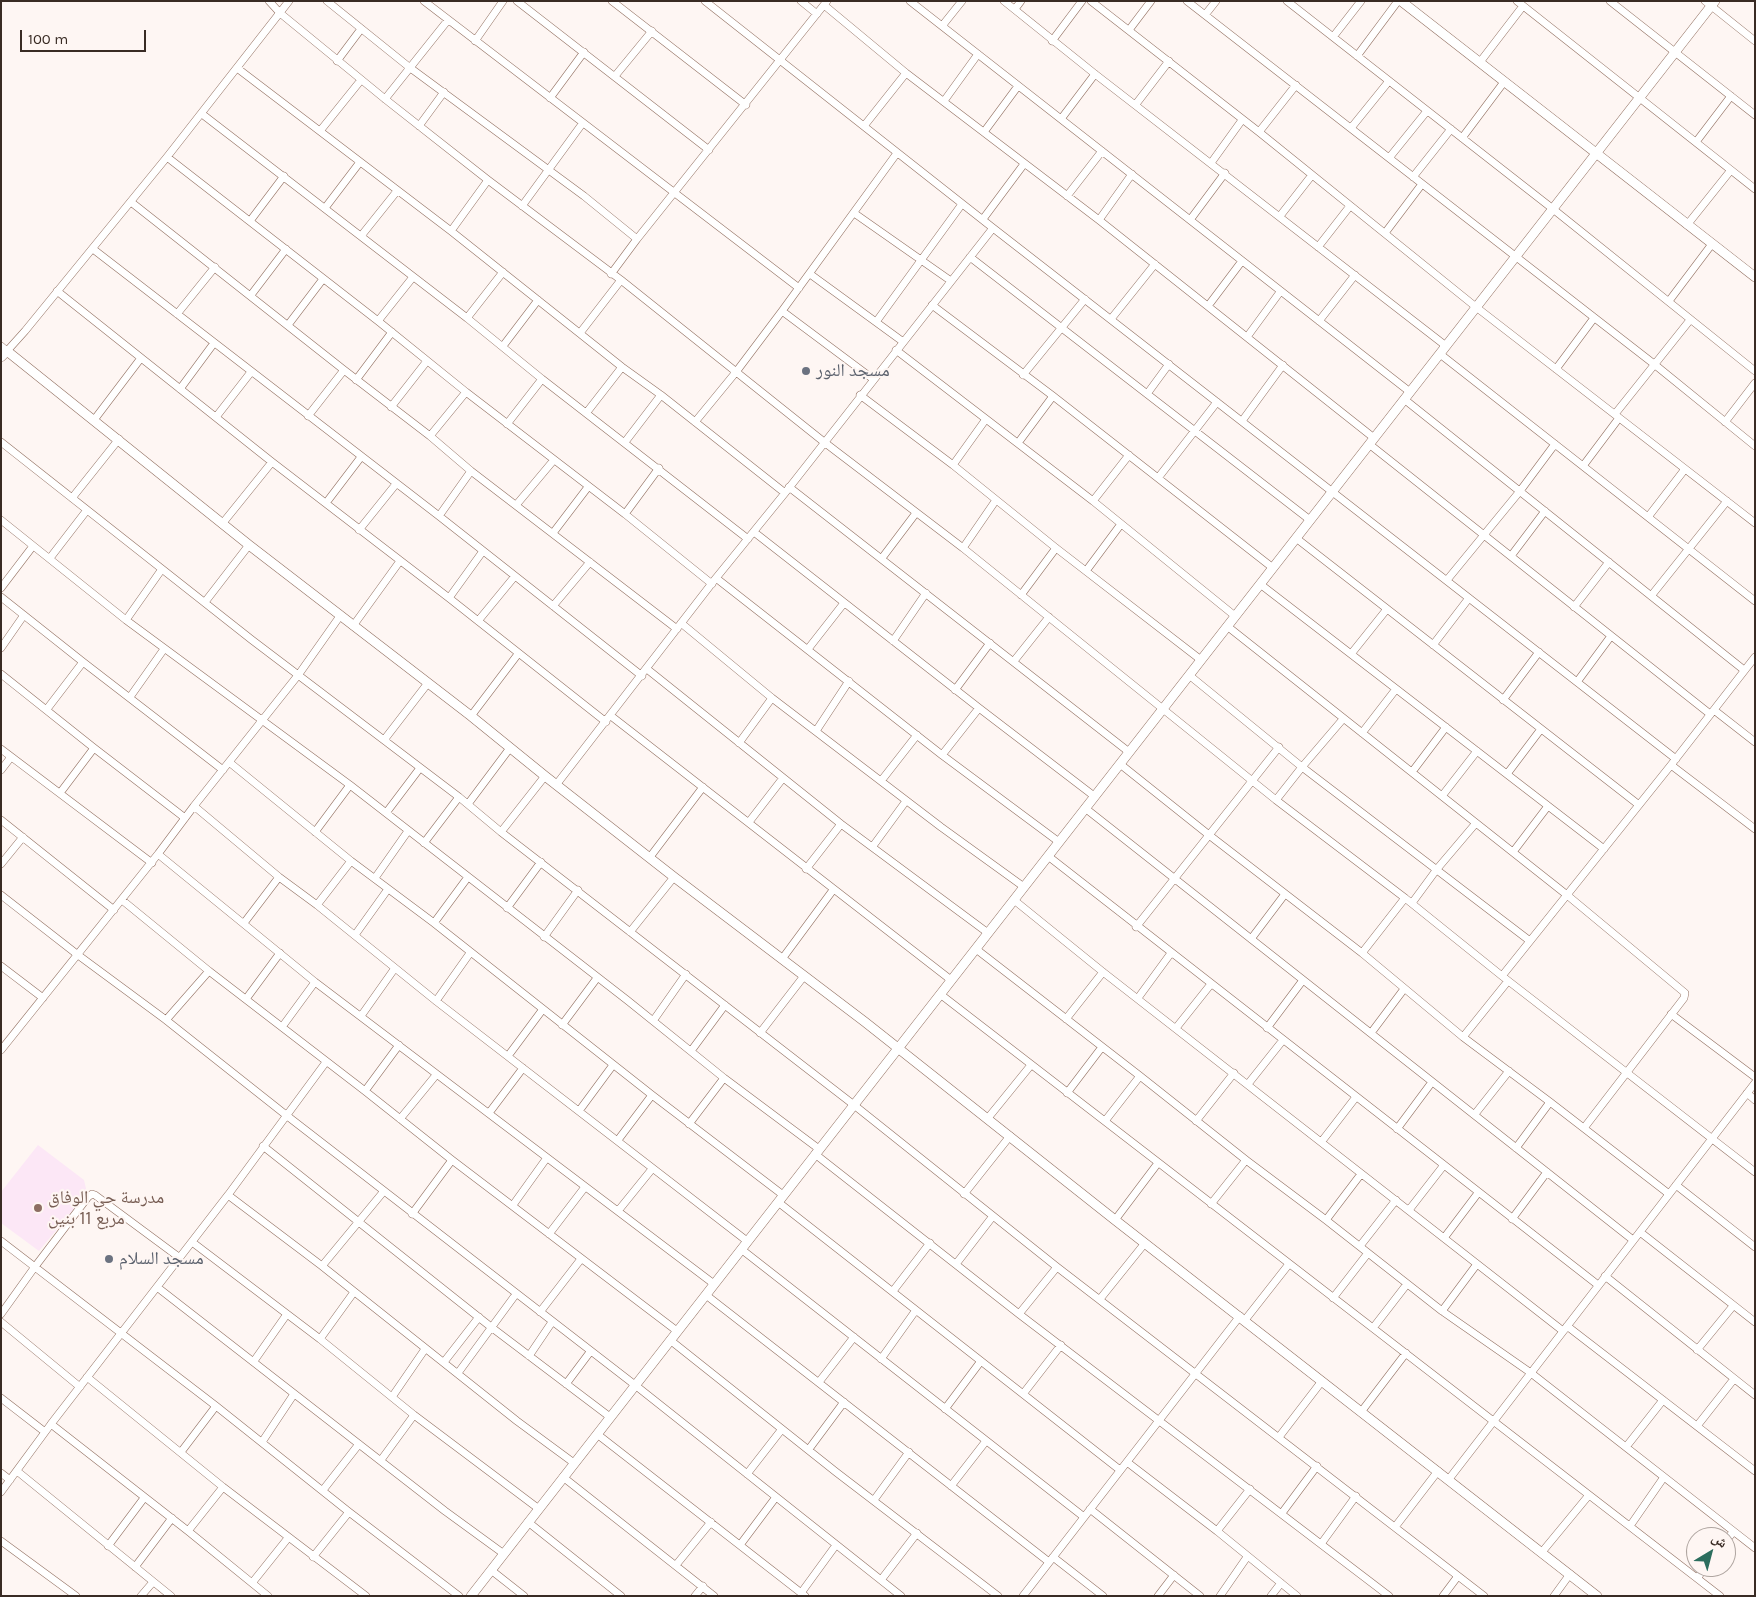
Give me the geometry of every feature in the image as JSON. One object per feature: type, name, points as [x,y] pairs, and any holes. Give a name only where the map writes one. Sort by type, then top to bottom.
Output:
[{"type":"street","points":[[269,1],[280,13],[419,126],[620,280],[824,442],[963,548],[1276,800],[1755,1172]]},
{"type":"street","points":[[289,1],[202,114],[93,249],[3,351],[94,420],[249,546],[471,716],[674,877],[988,1118],[1115,1220],[1597,1596]]},
{"type":"street","points":[[327,1],[410,67],[584,196],[637,239]]},
{"type":"street","points":[[424,1],[582,124],[799,288]]},
{"type":"street","points":[[474,41],[503,1]]},
{"type":"street","points":[[518,1],[709,150]]},
{"type":"street","points":[[612,1],[746,105]]},
{"type":"street","points":[[705,1],[962,204],[1539,652],[1754,828]]},
{"type":"street","points":[[801,1],[817,14]]},
{"type":"street","points":[[910,1],[1319,321],[1520,491],[1744,670]]},
{"type":"street","points":[[942,26],[962,1]]},
{"type":"street","points":[[1004,1],[1095,74],[1446,346]]},
{"type":"street","points":[[1014,9],[1020,1]]},
{"type":"street","points":[[1052,40],[1082,1]]},
{"type":"street","points":[[1091,1],[1259,132],[1476,307],[1755,523]]},
{"type":"street","points":[[1129,30],[1151,1]]},
{"type":"street","points":[[1187,1],[1654,364],[1755,446]]},
{"type":"street","points":[[1205,15],[1216,1]]},
{"type":"street","points":[[1287,1],[1553,209],[1755,371]]},
{"type":"street","points":[[1333,37],[1361,1]]},
{"type":"street","points":[[1357,56],[1400,1],[1755,277]]},
{"type":"street","points":[[1610,1],[1755,115]]},
{"type":"street","points":[[612,274],[637,239],[826,3],[906,73],[1283,365],[1484,535],[1574,607],[1712,712],[1755,742]]},
{"type":"street","points":[[471,1596],[1596,154],[1675,52],[1710,3],[1755,41]]},
{"type":"street","points":[[1480,62],[1520,4],[1755,189]]},
{"type":"street","points":[[385,99],[448,20]]},
{"type":"street","points":[[338,61],[361,29]]},
{"type":"street","points":[[615,76],[652,31]]},
{"type":"street","points":[[550,98],[584,52]]},
{"type":"street","points":[[944,101],[978,54]]},
{"type":"street","points":[[1136,104],[1169,62]]},
{"type":"street","points":[[238,68],[397,191],[451,230],[622,367],[882,558],[1129,752]]},
{"type":"street","points":[[864,126],[906,73]]},
{"type":"street","points":[[1060,118],[1095,74]]},
{"type":"street","points":[[320,131],[361,80]]},
{"type":"street","points":[[1351,128],[1389,81]]},
{"type":"street","points":[[1462,138],[1504,82]]},
{"type":"street","points":[[1259,132],[1296,84]]},
{"type":"street","points":[[984,132],[1018,86]]},
{"type":"street","points":[[419,126],[444,92]]},
{"type":"street","points":[[1696,142],[1731,96]]},
{"type":"street","points":[[1389,158],[1427,111]]},
{"type":"street","points":[[202,114],[468,318],[542,379],[748,538]]},
{"type":"street","points":[[1211,163],[1242,120]]},
{"type":"street","points":[[522,206],[582,124]]},
{"type":"street","points":[[1414,177],[1451,129]]},
{"type":"street","points":[[1067,196],[1102,151]]},
{"type":"street","points":[[695,422],[736,372],[810,274],[897,152]]},
{"type":"street","points":[[167,157],[378,320],[466,392],[588,487],[808,650],[942,755],[1059,842]]},
{"type":"street","points":[[325,208],[360,162]]},
{"type":"street","points":[[983,219],[1024,164]]},
{"type":"street","points":[[1687,225],[1731,170]]},
{"type":"street","points":[[1098,220],[1132,174]]},
{"type":"street","points":[[1190,220],[1225,174]]},
{"type":"street","points":[[1280,216],[1312,175]]},
{"type":"street","points":[[250,221],[284,176]]},
{"type":"street","points":[[451,230],[488,180]]},
{"type":"street","points":[[1385,233],[1422,184]]},
{"type":"street","points":[[361,236],[397,191]]},
{"type":"street","points":[[131,202],[590,562],[679,626],[906,801],[1024,886]]},
{"type":"street","points":[[876,322],[962,204]]},
{"type":"street","points":[[1318,247],[1350,206]]},
{"type":"street","points":[[854,213],[951,281]]},
{"type":"street","points":[[556,785],[902,341],[993,228]]},
{"type":"street","points":[[1669,301],[1712,244]]},
{"type":"street","points":[[93,249],[439,516],[642,676]]},
{"type":"street","points":[[251,295],[286,249]]},
{"type":"street","points":[[970,257],[1310,520]]},
{"type":"street","points":[[1208,306],[1242,261]]},
{"type":"street","points":[[1111,319],[1155,264]]},
{"type":"street","points":[[178,314],[215,268]]},
{"type":"street","points":[[468,318],[503,272]]},
{"type":"street","points":[[810,274],[902,341]]},
{"type":"street","points":[[1319,321],[1355,275]]},
{"type":"street","points":[[378,320],[413,277]]},
{"type":"street","points":[[288,325],[323,279]]},
{"type":"street","points":[[580,333],[620,280]]},
{"type":"street","points":[[57,291],[272,462],[606,722]]},
{"type":"street","points":[[1247,338],[1280,292]]},
{"type":"street","points":[[1024,374],[1060,327],[1085,299]]},
{"type":"street","points":[[502,346],[538,300]]},
{"type":"street","points":[[932,305],[1053,396],[1272,568]]},
{"type":"street","points":[[782,311],[873,379]]},
{"type":"street","points":[[1556,369],[1594,318]]},
{"type":"street","points":[[1583,466],[1654,364],[1690,320]]},
{"type":"street","points":[[356,380],[392,332]]},
{"type":"street","points":[[180,389],[214,343]]},
{"type":"street","points":[[896,350],[1093,501],[1235,616]]},
{"type":"street","points":[[1440,354],[1755,601]]},
{"type":"street","points":[[94,420],[141,358]]},
{"type":"street","points":[[391,407],[427,360]]},
{"type":"street","points":[[1146,394],[1169,364]]},
{"type":"street","points":[[1242,421],[1283,365]]},
{"type":"street","points":[[587,412],[622,367]]},
{"type":"street","points":[[308,416],[344,370]]},
{"type":"street","points":[[216,417],[251,372]]},
{"type":"street","points":[[507,424],[542,379]]},
{"type":"street","points":[[1725,422],[1755,383]]},
{"type":"street","points":[[430,436],[466,392]]},
{"type":"street","points":[[624,442],[660,395]]},
{"type":"street","points":[[860,395],[953,465],[1056,548],[1201,660]]},
{"type":"street","points":[[1018,444],[1053,396]]},
{"type":"street","points":[[1158,478],[1217,402]]},
{"type":"street","points":[[953,465],[986,419]]},
{"type":"street","points":[[72,498],[119,440]]},
{"type":"street","points":[[1,442],[252,640],[459,797],[501,832],[854,1104],[1057,1267],[1318,1466],[1484,1596]]},
{"type":"street","points":[[1447,580],[1520,491],[1555,444]]},
{"type":"street","points":[[1093,501],[1129,455]]},
{"type":"street","points":[[326,503],[361,457]]},
{"type":"street","points":[[517,504],[553,460]]},
{"type":"street","points":[[222,524],[272,462]]},
{"type":"street","points":[[625,514],[659,468]]},
{"type":"street","points":[[1648,518],[1685,469]]},
{"type":"street","points":[[439,516],[472,470]]},
{"type":"street","points":[[359,530],[396,484]]},
{"type":"street","points":[[553,533],[588,487]]},
{"type":"street","points":[[963,548],[996,500]]},
{"type":"street","points":[[1651,596],[1727,501]]},
{"type":"street","points":[[50,558],[87,510]]},
{"type":"street","points":[[1510,556],[1545,511]]},
{"type":"street","points":[[882,558],[916,513]]},
{"type":"street","points":[[1,520],[164,649],[350,785],[653,1021],[1020,1314],[1389,1596]]},
{"type":"street","points":[[1086,571],[1121,524]]},
{"type":"street","points":[[754,532],[955,690],[1094,796]]},
{"type":"street","points":[[1296,538],[1639,805]]},
{"type":"street","points":[[1,588],[33,546]]},
{"type":"street","points":[[205,602],[249,546]]},
{"type":"street","points":[[1021,595],[1056,548]]},
{"type":"street","points":[[449,598],[483,551]]},
{"type":"street","points":[[352,626],[400,561]]},
{"type":"street","points":[[553,606],[590,562]]},
{"type":"street","points":[[1574,607],[1609,562]]},
{"type":"street","points":[[126,620],[162,569]]},
{"type":"street","points":[[478,622],[514,576]]},
{"type":"street","points":[[1260,584],[1604,849]]},
{"type":"street","points":[[893,641],[926,594]]},
{"type":"street","points":[[1,597],[223,770]]},
{"type":"street","points":[[1433,645],[1469,598]]},
{"type":"street","points":[[808,650],[844,603]]},
{"type":"street","points":[[1351,654],[1387,609]]},
{"type":"street","points":[[1,648],[24,615]]},
{"type":"street","points":[[1,1050],[4,1042],[78,955],[299,674],[340,616]]},
{"type":"street","points":[[1014,661],[1049,617]]},
{"type":"street","points":[[1227,626],[1567,894],[1685,993],[1684,998],[1584,1128]]},
{"type":"street","points":[[1577,682],[1611,636]]},
{"type":"street","points":[[955,690],[990,643]]},
{"type":"street","points":[[130,697],[164,649]]},
{"type":"street","points":[[1504,700],[1539,652]]},
{"type":"street","points":[[471,716],[518,654]]},
{"type":"street","points":[[47,709],[83,662]]},
{"type":"street","points":[[1464,1037],[1530,941],[1674,762],[1744,670],[1753,662]]},
{"type":"street","points":[[647,669],[841,824],[988,932]]},
{"type":"street","points":[[1,674],[185,818]]},
{"type":"street","points":[[1189,675],[1302,766],[1530,941]]},
{"type":"street","points":[[816,731],[849,681]]},
{"type":"street","points":[[384,740],[428,683]]},
{"type":"street","points":[[1362,733],[1396,689]]},
{"type":"street","points":[[739,743],[772,698]]},
{"type":"street","points":[[942,755],[979,708]]},
{"type":"street","points":[[611,716],[951,980]]},
{"type":"street","points":[[1276,800],[1302,766],[1343,719]]},
{"type":"street","points":[[1412,772],[1446,727]]},
{"type":"street","points":[[1507,774],[1541,729]]},
{"type":"street","points":[[881,781],[917,735]]},
{"type":"street","points":[[1136,927],[1279,747]]},
{"type":"street","points":[[60,793],[94,748]]},
{"type":"street","points":[[468,804],[510,748]]},
{"type":"street","points":[[1,749],[152,862]]},
{"type":"street","points":[[1442,796],[1477,751]]},
{"type":"street","points":[[1,770],[11,757]]},
{"type":"street","points":[[229,762],[351,861],[434,923],[689,1124],[892,1291],[1120,1470]]},
{"type":"street","points":[[1120,764],[1208,835],[1362,953],[1464,1037],[1668,1194]]},
{"type":"street","points":[[386,813],[420,768]]},
{"type":"street","points":[[501,832],[545,776]]},
{"type":"street","points":[[749,822],[783,778]]},
{"type":"street","points":[[316,832],[350,785]]},
{"type":"street","points":[[650,857],[703,787]]},
{"type":"street","points":[[424,843],[459,797]]},
{"type":"street","points":[[872,846],[906,801]]},
{"type":"street","points":[[194,806],[279,877],[317,904],[436,1001],[747,1241]]},
{"type":"street","points":[[1513,852],[1548,806]]},
{"type":"street","points":[[1085,808],[1633,1240]]},
{"type":"street","points":[[1,820],[114,910]]},
{"type":"street","points":[[1362,953],[1476,823]]},
{"type":"street","points":[[806,869],[841,824]]},
{"type":"street","points":[[375,878],[408,831]]},
{"type":"street","points":[[1,864],[23,837]]},
{"type":"street","points":[[158,854],[315,982],[714,1284]]},
{"type":"street","points":[[1048,856],[1136,927],[1598,1285]]},
{"type":"street","points":[[317,904],[351,861]]},
{"type":"street","points":[[507,908],[541,862]]},
{"type":"street","points":[[244,924],[279,877]]},
{"type":"street","points":[[434,923],[468,877]]},
{"type":"street","points":[[630,932],[674,877]]},
{"type":"street","points":[[356,935],[388,890]]},
{"type":"street","points":[[544,937],[578,890]]},
{"type":"street","points":[[782,959],[833,890]]},
{"type":"street","points":[[1250,939],[1285,894]]},
{"type":"street","points":[[1,895],[166,1020],[286,1116],[635,1385],[901,1596]]},
{"type":"street","points":[[122,900],[209,971],[366,1091],[452,1160],[678,1331]]},
{"type":"street","points":[[1014,900],[1103,972],[1234,1072],[1444,1238],[1663,1400],[1755,1471]]},
{"type":"street","points":[[976,949],[1442,1311],[1531,1372],[1727,1527]]},
{"type":"street","points":[[436,1001],[470,952]]},
{"type":"street","points":[[246,999],[280,953]]},
{"type":"street","points":[[1138,998],[1172,953]]},
{"type":"street","points":[[1,966],[43,998]]},
{"type":"street","points":[[361,1016],[395,968]]},
{"type":"street","points":[[166,1020],[209,971]]},
{"type":"street","points":[[1066,1019],[1103,972]]},
{"type":"street","points":[[653,1021],[686,974]]},
{"type":"street","points":[[760,1033],[804,976]]},
{"type":"street","points":[[562,1025],[597,978]]},
{"type":"street","points":[[1267,1028],[1303,980]]},
{"type":"street","points":[[282,1027],[315,982]]},
{"type":"street","points":[[1176,1028],[1211,984]]},
{"type":"street","points":[[1371,1034],[1404,989]]},
{"type":"street","points":[[940,994],[1720,1596]]},
{"type":"street","points":[[691,1052],[725,1005]]},
{"type":"street","points":[[508,1056],[543,1009]]},
{"type":"street","points":[[1671,1014],[1755,1078]]},
{"type":"street","points":[[1248,1084],[1283,1040]]},
{"type":"street","points":[[366,1091],[399,1045]]},
{"type":"street","points":[[1067,1093],[1102,1047]]},
{"type":"street","points":[[1,1492],[120,1333],[228,1195],[326,1062]]},
{"type":"street","points":[[579,1111],[613,1065]]},
{"type":"street","points":[[988,1118],[1031,1065]]},
{"type":"street","points":[[488,1113],[523,1068]]},
{"type":"street","points":[[1475,1114],[1509,1070]]},
{"type":"street","points":[[1196,1121],[1234,1072]]},
{"type":"street","points":[[400,1119],[436,1075]]},
{"type":"street","points":[[1105,1121],[1140,1076]]},
{"type":"street","points":[[689,1124],[724,1078]]},
{"type":"street","points":[[1397,1129],[1432,1082]]},
{"type":"street","points":[[1448,1479],[1755,1083]]},
{"type":"street","points":[[1747,1093],[1755,1100]]},
{"type":"street","points":[[618,1140],[652,1095]]},
{"type":"street","points":[[1322,1142],[1356,1097]]},
{"type":"street","points":[[1516,1148],[1550,1102]]},
{"type":"street","points":[[964,1194],[1010,1136]]},
{"type":"street","points":[[263,1146],[491,1327],[610,1417]]},
{"type":"street","points":[[513,1205],[546,1158]]},
{"type":"street","points":[[412,1214],[452,1160]]},
{"type":"street","points":[[1212,1204],[1246,1160]]},
{"type":"street","points":[[1115,1220],[1158,1164]]},
{"type":"street","points":[[1409,1210],[1444,1165]]},
{"type":"street","points":[[618,1211],[652,1168]]},
{"type":"street","points":[[1512,1219],[1547,1172]]},
{"type":"street","points":[[1326,1220],[1361,1174]]},
{"type":"street","points":[[1676,1185],[1755,1247]]},
{"type":"street","points":[[549,1234],[585,1187]]},
{"type":"street","points":[[322,1266],[384,1191]]},
{"type":"street","points":[[1444,1238],[1478,1193]]},
{"type":"street","points":[[1,1314],[34,1268],[92,1194],[180,1258]]},
{"type":"street","points":[[228,1195],[322,1266],[517,1421],[574,1463]]},
{"type":"street","points":[[1360,1246],[1396,1200]]},
{"type":"street","points":[[956,1264],[993,1216]]},
{"type":"street","points":[[1640,1232],[1755,1322]]},
{"type":"street","points":[[1,1242],[216,1406],[349,1512],[459,1596]]},
{"type":"street","points":[[192,1242],[320,1339],[414,1415],[539,1509]]},
{"type":"street","points":[[892,1291],[930,1243]]},
{"type":"street","points":[[1100,1299],[1145,1243]]},
{"type":"street","points":[[741,1249],[1084,1517]]},
{"type":"street","points":[[1333,1298],[1368,1253]]},
{"type":"street","points":[[540,1312],[581,1259]]},
{"type":"street","points":[[1022,1596],[1196,1373],[1289,1264]]},
{"type":"street","points":[[1442,1311],[1478,1264]]},
{"type":"street","points":[[1020,1314],[1057,1267]]},
{"type":"street","points":[[1605,1276],[1755,1395]]},
{"type":"street","points":[[1373,1328],[1407,1284]]},
{"type":"street","points":[[157,1287],[445,1511],[504,1554]]},
{"type":"street","points":[[320,1339],[354,1292]]},
{"type":"street","points":[[458,1373],[516,1294]]},
{"type":"street","points":[[706,1294],[952,1486],[1103,1596]]},
{"type":"street","points":[[1697,1350],[1733,1306]]},
{"type":"street","points":[[881,1359],[916,1310]]},
{"type":"street","points":[[254,1361],[287,1314]]},
{"type":"street","points":[[444,1362],[479,1317]]},
{"type":"street","points":[[1,1322],[80,1387]]},
{"type":"street","points":[[529,1356],[552,1322]]},
{"type":"street","points":[[819,1382],[854,1337]]},
{"type":"street","points":[[670,1340],[998,1596]]},
{"type":"street","points":[[1023,1394],[1061,1345]]},
{"type":"street","points":[[392,1397],[425,1349]]},
{"type":"street","points":[[566,1384],[590,1352]]},
{"type":"street","points":[[1361,1412],[1406,1352]]},
{"type":"street","points":[[945,1409],[981,1361]]},
{"type":"street","points":[[87,1377],[223,1487],[366,1596]]},
{"type":"street","points":[[1697,1426],[1734,1379]]},
{"type":"street","points":[[1279,1437],[1322,1381]]},
{"type":"street","points":[[262,1442],[294,1394]]},
{"type":"street","points":[[1,1398],[45,1432]]},
{"type":"street","points":[[1626,1447],[1663,1400]]},
{"type":"street","points":[[809,1449],[844,1402]]},
{"type":"street","points":[[181,1452],[216,1406]]},
{"type":"street","points":[[381,1460],[414,1415]]},
{"type":"street","points":[[51,1424],[144,1498],[188,1530],[268,1596]]},
{"type":"street","points":[[747,1474],[782,1429]]},
{"type":"street","points":[[597,1434],[803,1594],[836,1545]]},
{"type":"street","points":[[952,1486],[986,1441]]},
{"type":"street","points":[[322,1490],[359,1444]]},
{"type":"street","points":[[874,1500],[909,1452]]},
{"type":"street","points":[[1127,1462],[1217,1531],[1297,1596]]},
{"type":"street","points":[[1282,1513],[1318,1466]]},
{"type":"street","points":[[17,1471],[171,1596]]},
{"type":"street","points":[[1395,1526],[1438,1471]]},
{"type":"street","points":[[1,1473],[10,1480]]},
{"type":"street","points":[[563,1477],[714,1596]]},
{"type":"street","points":[[1630,1526],[1664,1477]]},
{"type":"street","points":[[188,1530],[223,1487]]},
{"type":"street","points":[[1217,1531],[1250,1489]]},
{"type":"street","points":[[1542,1552],[1589,1495]]},
{"type":"street","points":[[1321,1544],[1356,1496]]},
{"type":"street","points":[[740,1545],[776,1497]]},
{"type":"street","points":[[108,1546],[144,1498]]},
{"type":"street","points":[[1090,1509],[1200,1596]]},
{"type":"street","points":[[313,1557],[349,1512]]},
{"type":"street","points":[[135,1567],[172,1518]]},
{"type":"street","points":[[528,1522],[621,1596]]},
{"type":"street","points":[[676,1565],[711,1522]]},
{"type":"street","points":[[881,1580],[917,1533]]},
{"type":"street","points":[[1736,1534],[1755,1548]]},
{"type":"street","points":[[252,1583],[288,1538]]},
{"type":"street","points":[[1,1542],[72,1595]]},
{"type":"street","points":[[1220,1596],[1247,1557]]},
{"type":"street","points":[[491,1570],[524,1596]]},
{"type":"street","points":[[1158,1596],[1174,1574]]},
{"type":"street","points":[[1554,1596],[1570,1574]]},
{"type":"street","points":[[1443,1596],[1458,1576]]},
{"type":"street","points":[[141,1596],[153,1582]]},
{"type":"street","points":[[1271,1596],[1281,1583]]},
{"type":"street","points":[[695,1596],[703,1586]]},
{"type":"shaded area","name":"مدرسة حي الوفاق مربع 11 بنين","points":[[38,1145],[84,1180],[87,1193],[39,1251],[1,1223],[1,1192]]},
{"type":"place","name":"مسجد النور","points":[[806,371]]},
{"type":"place","name":"مدرسة حي الوفاق مربع 11 بنين","points":[[38,1208]]},
{"type":"place","name":"مسجد السلام","points":[[109,1259]]}]
